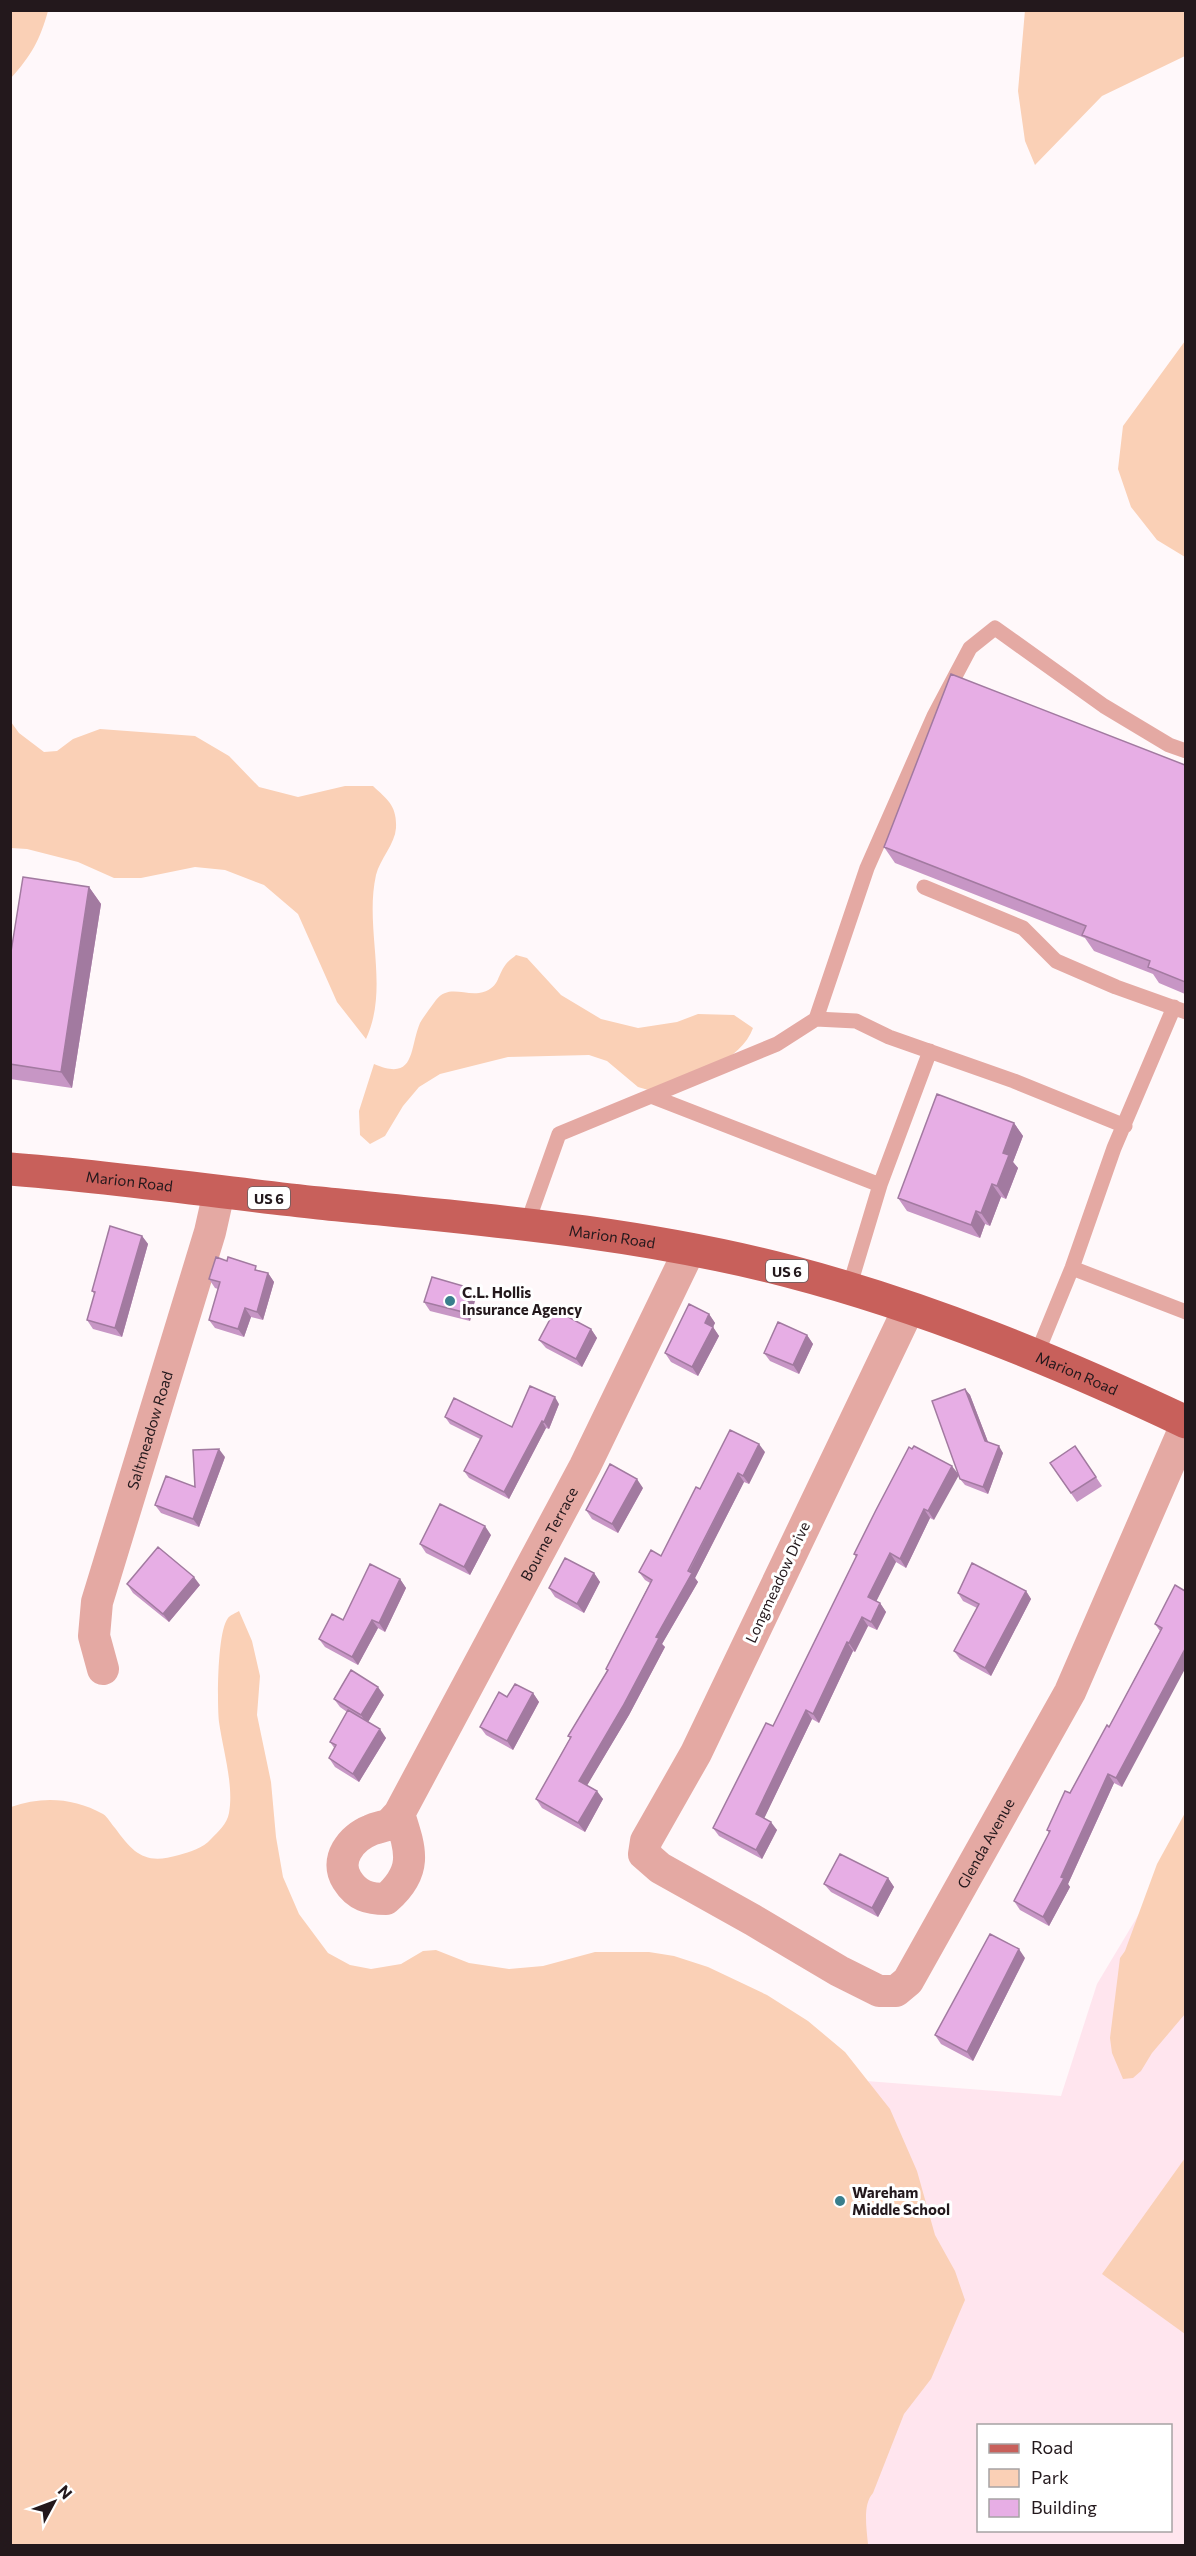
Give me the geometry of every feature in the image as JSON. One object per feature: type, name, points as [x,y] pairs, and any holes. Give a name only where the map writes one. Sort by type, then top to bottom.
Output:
[{"type":"main road","name":"Marion Road","points":[[10,1169],[527,1224],[690,1249],[849,1288],[983,1333],[1185,1424]]},
{"type":"street","name":"Saltmeadow Road","points":[[103,1669],[94,1635],[97,1602],[210,1233],[219,1192]]},
{"type":"street","name":"Bourne Terrace","points":[[399,1815],[585,1466],[690,1249]]},
{"type":"street","name":"Longmeadow Drive","points":[[644,1854],[646,1841],[696,1753],[909,1308]]},
{"type":"street","name":"Glenda Avenue","points":[[644,1854],[660,1868],[839,1971],[879,1991],[896,1991],[908,1982],[1070,1692],[1185,1424]]},
{"type":"lane","points":[[816,1019],[867,868],[934,716],[970,648],[995,628],[1104,706],[1169,745],[1185,751]]},
{"type":"lane","points":[[924,887],[1023,928],[1056,961],[1116,987],[1180,1009],[1114,1148],[1072,1269],[1036,1356]]},
{"type":"lane","points":[[527,1224],[559,1134],[777,1044],[816,1019],[856,1021],[889,1037],[1014,1081],[1125,1126]]},
{"type":"lane","points":[[849,1288],[880,1185],[930,1052]]},
{"type":"lane","points":[[651,1096],[880,1185]]},
{"type":"lane","points":[[1072,1269],[1185,1312]]},
{"type":"shaded area","name":"Wareham Middle School","points":[[1185,1837],[1185,2545],[586,2545],[776,2074],[1061,2096],[1097,1984]]},
{"type":"green space","points":[[11,10],[48,11],[34,47],[11,78]]},
{"type":"green space","points":[[1025,10],[1185,11],[1185,56],[1102,96],[1035,165],[1025,141],[1018,91]]},
{"type":"green space","points":[[1185,341],[1186,557],[1157,540],[1131,507],[1118,469],[1123,426]]},
{"type":"green space","points":[[11,722],[19,733],[44,752],[57,751],[73,739],[100,729],[195,736],[229,756],[259,787],[298,797],[345,786],[373,786],[393,809],[396,828],[393,840],[376,875],[373,895],[376,999],[373,1019],[366,1039],[337,1002],[298,914],[264,885],[225,870],[195,867],[141,878],[114,878],[78,862],[27,849],[11,848]]},
{"type":"green space","points":[[516,955],[527,958],[561,995],[601,1019],[638,1028],[677,1022],[698,1014],[734,1015],[753,1028],[738,1050],[727,1059],[662,1094],[638,1087],[607,1061],[589,1055],[508,1057],[440,1074],[419,1087],[403,1106],[385,1136],[370,1144],[360,1135],[359,1111],[374,1064],[397,1069],[404,1066],[412,1052],[420,1023],[441,995],[451,992],[479,993],[491,989],[506,964]]},
{"type":"green space","points":[[239,1611],[252,1641],[260,1676],[257,1715],[271,1782],[276,1837],[283,1877],[299,1914],[328,1953],[350,1965],[371,1969],[401,1964],[423,1951],[436,1950],[469,1963],[509,1969],[543,1966],[595,1952],[649,1952],[674,1956],[708,1967],[767,1995],[808,2021],[845,2052],[890,2109],[917,2171],[935,2235],[955,2271],[965,2300],[931,2379],[904,2414],[867,2504],[868,2545],[11,2545],[11,1807],[34,1801],[58,1800],[92,1809],[106,1817],[128,1845],[149,1858],[179,1855],[208,1842],[219,1831],[229,1813],[229,1779],[219,1722],[219,1668],[224,1626],[229,1617]]},
{"type":"green space","points":[[1185,1813],[1185,2014],[1152,2053],[1141,2071],[1133,2078],[1123,2079],[1112,2053],[1110,2038],[1120,1958],[1125,1951],[1157,1864]]},
{"type":"green space","points":[[1185,2158],[1185,2334],[1102,2274]]},
{"type":"building","points":[[951,674],[1185,765],[1185,982],[1148,967],[1150,961],[1082,935],[1086,926],[884,847]]},
{"type":"building","points":[[23,877],[89,887],[61,1072],[10,1064],[10,958]]},
{"type":"building","points":[[937,1094],[1014,1123],[1003,1153],[1009,1155],[997,1186],[992,1184],[981,1213],[976,1211],[971,1225],[898,1198]]},
{"type":"building","points":[[110,1226],[142,1236],[115,1328],[87,1320],[95,1292],[92,1291]]},
{"type":"building","points":[[216,1257],[227,1261],[228,1257],[256,1266],[255,1270],[268,1273],[257,1312],[245,1308],[238,1329],[209,1320],[220,1282],[209,1279]]},
{"type":"building","points":[[432,1277],[470,1288],[463,1312],[424,1302]]},
{"type":"building","points":[[689,1304],[709,1314],[705,1323],[713,1327],[692,1367],[665,1353]]},
{"type":"building","points":[[555,1310],[591,1329],[576,1359],[539,1340]]},
{"type":"building","points":[[778,1322],[807,1335],[793,1365],[764,1353]]},
{"type":"building","points":[[530,1386],[555,1397],[544,1422],[542,1421],[504,1492],[464,1471],[482,1436],[445,1417],[454,1398],[512,1427]]},
{"type":"building","points":[[965,1389],[985,1441],[999,1446],[983,1487],[960,1479],[932,1401]]},
{"type":"building","points":[[730,1430],[759,1444],[743,1476],[738,1473],[688,1571],[692,1573],[656,1637],[659,1638],[579,1781],[597,1791],[578,1823],[536,1799],[571,1737],[568,1736],[608,1670],[606,1669],[652,1580],[639,1572],[651,1550],[661,1556],[696,1487],[700,1489]]},
{"type":"building","points":[[914,1446],[952,1466],[928,1511],[924,1509],[900,1559],[890,1553],[868,1597],[880,1603],[871,1622],[862,1617],[849,1643],[847,1642],[813,1714],[806,1710],[756,1814],[771,1822],[756,1850],[713,1828],[766,1723],[773,1726],[857,1555],[854,1554],[876,1510],[909,1447],[912,1449]]},
{"type":"building","points":[[1075,1446],[1096,1477],[1071,1493],[1050,1463]]},
{"type":"building","points":[[219,1449],[193,1519],[155,1505],[166,1476],[195,1487],[193,1450]]},
{"type":"building","points":[[610,1464],[637,1479],[612,1524],[586,1510]]},
{"type":"building","points":[[440,1504],[485,1526],[464,1567],[420,1544]]},
{"type":"building","points":[[158,1547],[194,1577],[163,1614],[127,1584]]},
{"type":"building","points":[[565,1558],[594,1573],[577,1604],[549,1588]]},
{"type":"building","points":[[972,1563],[1026,1591],[985,1668],[954,1651],[979,1604],[958,1593]]},
{"type":"building","points":[[370,1564],[400,1579],[379,1623],[372,1620],[352,1657],[319,1639],[332,1614],[343,1620]]},
{"type":"building","points":[[1175,1585],[1185,1591],[1185,1649],[1116,1778],[1108,1774],[1061,1877],[1064,1878],[1043,1917],[1014,1901],[1050,1831],[1047,1830],[1065,1791],[1070,1793],[1107,1725],[1109,1727],[1162,1628],[1155,1624]]},
{"type":"building","points":[[351,1670],[378,1687],[361,1715],[334,1699]]},
{"type":"building","points":[[515,1684],[533,1693],[507,1741],[480,1727],[499,1692],[507,1697]]},
{"type":"building","points":[[348,1710],[380,1729],[353,1774],[329,1758],[336,1745],[330,1742]]},
{"type":"building","points":[[840,1854],[888,1878],[872,1908],[824,1884]]},
{"type":"building","points":[[990,1934],[1019,1949],[967,2052],[935,2035]]},
{"type":"place","name":"C.L. Hollis Insurance Agency","points":[[450,1301]]},
{"type":"place","name":"Wareham Middle School","points":[[840,2201]]}]
